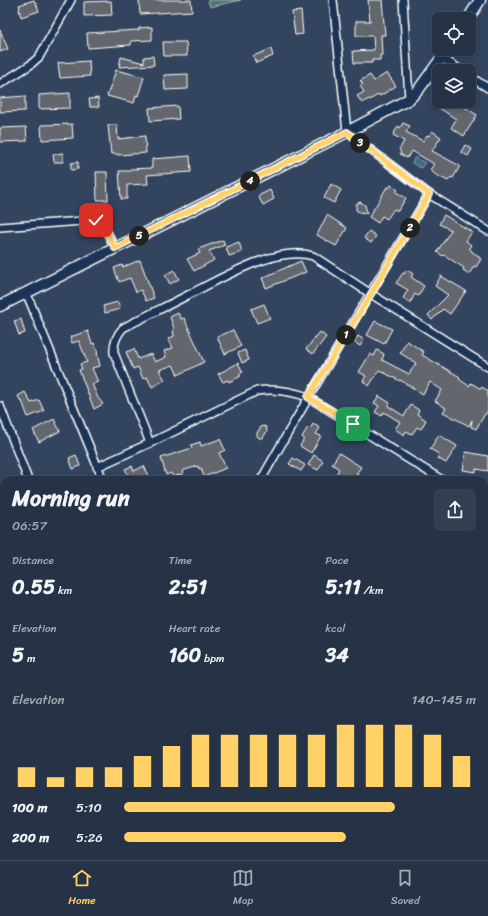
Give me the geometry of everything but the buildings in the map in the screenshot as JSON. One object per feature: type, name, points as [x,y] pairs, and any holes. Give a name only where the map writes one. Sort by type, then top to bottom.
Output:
[{"type":"street","points":[[0,84],[30,65],[39,57],[71,0]]},
{"type":"street","points":[[334,0],[347,132],[429,194],[488,231]]},
{"type":"street","points":[[403,0],[409,99]]},
{"type":"street","points":[[472,12],[480,0]]},
{"type":"street","points":[[0,306],[347,132],[409,99],[419,89],[442,58],[451,64]]},
{"type":"street","points":[[476,80],[488,88]]},
{"type":"street","points":[[263,476],[308,397],[371,294],[429,194]]},
{"type":"street","points":[[0,227],[96,220],[104,226],[115,248]]},
{"type":"street","points":[[150,443],[114,353],[113,347],[118,334],[123,328],[244,267],[268,259],[296,254],[313,256],[488,367]]},
{"type":"street","points":[[26,292],[101,476]]},
{"type":"street","points":[[98,467],[257,391],[275,390],[294,392],[308,397],[436,476]]},
{"type":"street","points":[[0,406],[26,476]]},
{"type":"green space","points":[[208,0],[241,0],[210,7]]},
{"type":"water","points":[[415,157],[425,163],[421,168],[412,163]]},
{"type":"route","points":[[96,220],[104,226],[115,248],[347,132],[429,194],[371,294],[308,397],[353,424]]}]
